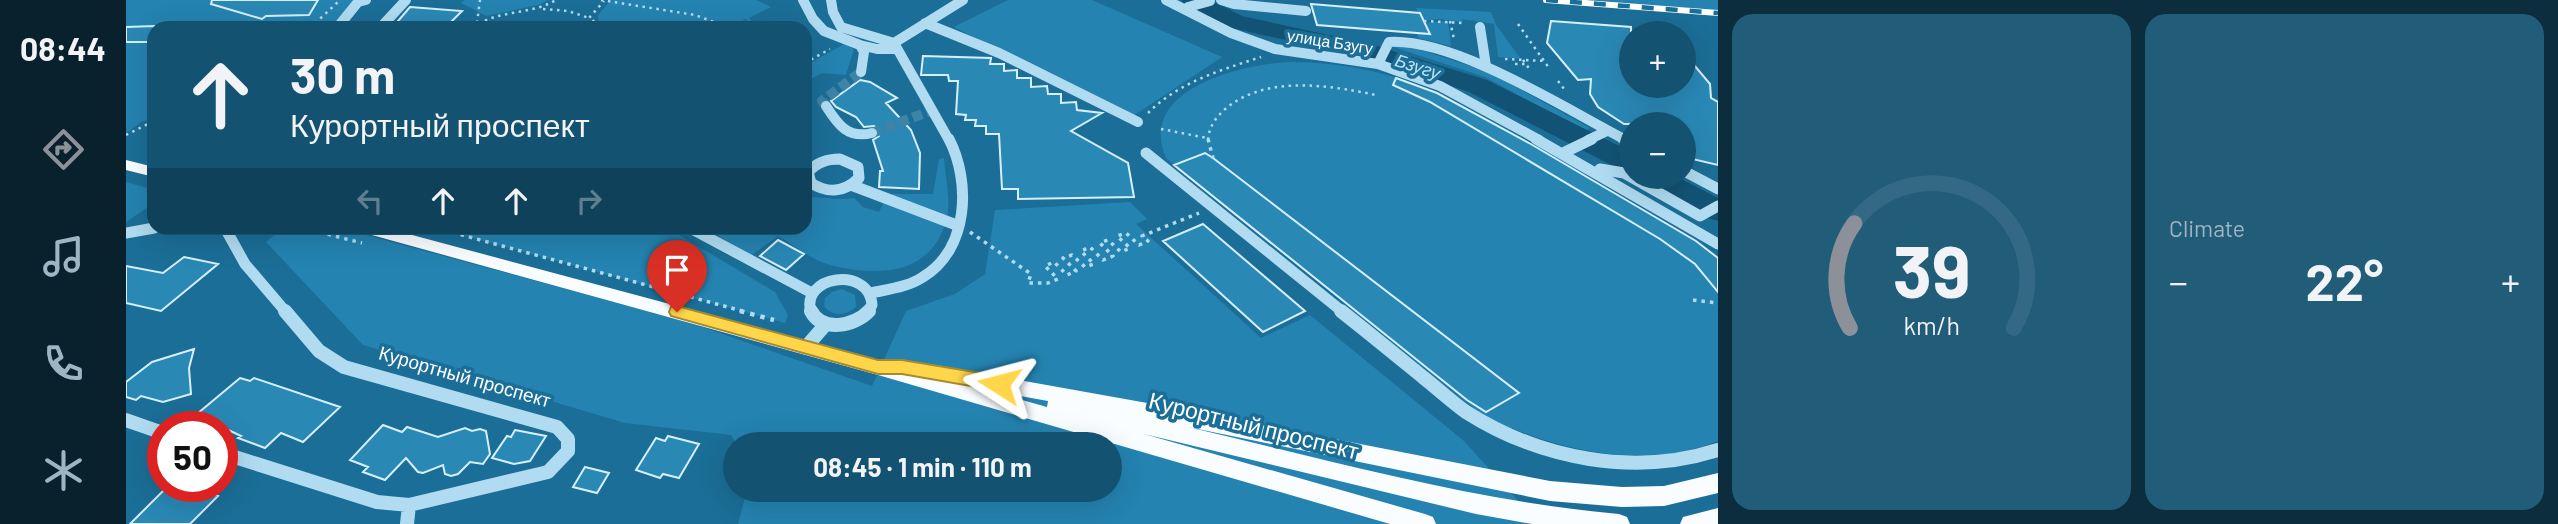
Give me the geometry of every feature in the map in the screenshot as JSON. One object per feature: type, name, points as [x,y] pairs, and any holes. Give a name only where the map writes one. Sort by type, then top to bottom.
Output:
[{"type":"main road","points":[[126,165],[147,170]]},
{"type":"main road","name":"Курортный проспект","points":[[393,235],[878,367],[1425,524]]},
{"type":"main road","name":"Курортный проспект","points":[[878,367],[902,367],[1462,502],[1562,519],[1619,524]]},
{"type":"main road","points":[[902,367],[1048,392],[1550,491],[1622,497],[1664,496],[1718,483]]},
{"type":"main road","points":[[1692,524],[1718,518]]},
{"type":"street","points":[[343,21],[360,0]]},
{"type":"street","points":[[386,21],[406,0]]},
{"type":"street","points":[[803,0],[810,16],[821,30],[831,37],[877,49],[896,46],[925,23],[962,0]]},
{"type":"street","points":[[831,0],[833,12],[841,27],[896,46],[954,144],[964,173],[960,226],[945,259],[915,283],[871,293]]},
{"type":"street","name":"улица Бзугу","points":[[1166,0],[1231,33],[1275,48],[1378,64],[1459,95],[1718,244]]},
{"type":"street","points":[[1184,8],[1211,0]]},
{"type":"street","points":[[1221,0],[1234,4],[1306,11]]},
{"type":"street","points":[[925,23],[999,53],[1138,122]]},
{"type":"street","points":[[1480,27],[1486,66]]},
{"type":"street","points":[[1378,64],[1389,41],[1407,41],[1486,66],[1602,133],[1619,139]]},
{"type":"street","points":[[860,45],[864,52],[861,72]]},
{"type":"street","points":[[826,106],[839,128],[847,134],[862,137],[872,133]]},
{"type":"street","points":[[1563,153],[1602,133]]},
{"type":"street","points":[[1146,153],[1454,403],[1488,425],[1542,447],[1605,461],[1671,463],[1697,459],[1718,450]]},
{"type":"street","points":[[1588,167],[1624,173],[1700,216],[1717,207]]},
{"type":"street","points":[[1696,177],[1718,189]]},
{"type":"street","points":[[851,186],[960,226]]},
{"type":"street","points":[[126,233],[147,229]]},
{"type":"street","name":"Курортный проспект","points":[[229,235],[245,264],[319,351],[344,367],[557,427],[566,433],[569,450],[560,463],[548,472],[409,505],[377,502],[238,458]]},
{"type":"street","points":[[703,235],[812,293]]},
{"type":"street","points":[[839,279],[862,284],[871,293],[872,305],[859,321],[843,325],[826,324],[810,311],[809,299],[812,293],[823,284],[839,279]]},
{"type":"street","points":[[806,347],[826,324]]},
{"type":"street","points":[[126,420],[147,427]]},
{"type":"street","points":[[407,524],[409,505]]},
{"type":"path","points":[[318,21],[340,0]]},
{"type":"path","points":[[477,21],[480,0]]},
{"type":"path","points":[[541,9],[556,0]]},
{"type":"path","points":[[589,18],[603,0],[695,15],[711,21]]},
{"type":"path","points":[[482,21],[495,16],[541,9],[569,11],[593,21]]},
{"type":"path","points":[[1424,22],[1463,23]]},
{"type":"path","points":[[1518,24],[1549,68]]},
{"type":"path","points":[[812,59],[844,41]]},
{"type":"path","points":[[1138,122],[1160,101],[1204,76],[1257,60],[1275,48]]},
{"type":"path","points":[[1497,59],[1545,61]]},
{"type":"path","points":[[1213,158],[1207,138],[1214,120],[1230,104],[1273,88],[1310,85],[1376,95]]},
{"type":"path","points":[[126,135],[147,124]]},
{"type":"path","points":[[1161,129],[1207,138]]},
{"type":"path","points":[[960,226],[1031,274],[1028,283],[1048,283],[1058,279],[1045,266],[1054,262],[1067,275],[1076,271],[1063,258],[1072,255],[1085,267],[1094,264],[1081,251],[1090,247],[1103,260],[1112,256],[1100,243],[1108,240],[1121,252],[1130,248],[1117,236],[1126,233],[1139,245],[1148,241],[1142,236],[1214,206]]},
{"type":"path","points":[[462,235],[774,320]]},
{"type":"path","points":[[1693,300],[1718,303]]},
{"type":"shaded area","points":[[126,0],[360,0],[341,21],[147,21],[147,121],[126,133]]},
{"type":"shaded area","points":[[465,0],[548,0],[538,5],[486,16],[461,3]]},
{"type":"shaded area","points":[[611,0],[756,0],[771,7],[749,18],[751,21],[598,21],[598,15]]},
{"type":"shaded area","points":[[1008,0],[1092,0],[1222,57],[1130,118],[954,27]]},
{"type":"shaded area","points":[[1592,0],[1718,0],[1718,11]]},
{"type":"shaded area","points":[[1416,8],[1491,12],[1496,25],[1521,59],[1498,57],[1494,24],[1462,19],[1463,22],[1439,19],[1422,21]]},
{"type":"shaded area","points":[[1448,21],[1451,46],[1418,38],[1416,30],[1430,31],[1423,23]]},
{"type":"shaded area","points":[[846,43],[854,49],[846,75],[822,73],[812,78],[812,62]]},
{"type":"shaded area","points":[[1402,44],[1489,72],[1590,128],[1585,131],[1485,77],[1393,47]]},
{"type":"shaded area","points":[[1290,62],[1327,64],[1391,76],[1448,98],[1589,173],[1585,175],[1683,232],[1718,258],[1718,441],[1659,455],[1598,452],[1538,438],[1482,415],[1166,158],[1161,134],[1166,114],[1180,98],[1199,85],[1222,75],[1247,68]]},
{"type":"shaded area","points":[[944,158],[947,217],[940,236],[930,251],[901,268],[867,271],[830,265],[778,236],[749,257],[717,235],[812,235],[812,197],[854,198],[863,207],[879,212],[888,194],[933,194],[939,159]]},
{"type":"shaded area","points":[[126,182],[147,188],[147,208],[126,222]]},
{"type":"shaded area","points":[[1130,202],[1147,219],[1136,224],[1261,338],[1310,315],[1464,441],[1539,524],[738,524],[744,502],[1122,502],[1122,432],[723,434],[625,423],[363,345],[266,242],[274,235],[366,235],[691,323],[872,386],[906,311],[955,294],[985,274],[995,210]]},
{"type":"shaded area","points":[[462,235],[679,235],[775,292],[788,315],[785,323]]},
{"type":"shaded area","points":[[842,289],[855,295],[856,307],[844,314],[835,314],[824,306],[825,298]]},
{"type":"building","points":[[212,0],[318,0],[309,15],[266,16],[262,19],[211,4]]},
{"type":"building","points":[[1311,4],[1420,13],[1430,34],[1317,25]]},
{"type":"building","points":[[410,7],[462,11],[452,21],[398,21]]},
{"type":"building","points":[[1551,21],[1619,26],[1619,98],[1696,98],[1696,67],[1710,84],[1711,98],[1718,102],[1718,165],[1696,160],[1696,112],[1619,112],[1619,121],[1598,107],[1590,94],[1591,79],[1578,80],[1547,43]]},
{"type":"building","points":[[147,26],[147,42],[126,42],[126,27]]},
{"type":"building","points":[[923,56],[991,58],[990,64],[1004,64],[1004,71],[1017,70],[1017,78],[1031,78],[1031,87],[1047,86],[1048,94],[1061,94],[1061,103],[1076,102],[1077,110],[1102,113],[1071,131],[1128,163],[1134,197],[1018,199],[1018,189],[1002,189],[999,134],[986,134],[986,126],[975,126],[976,120],[965,120],[966,115],[956,114],[958,81],[949,81],[948,75],[921,75]]},
{"type":"building","points":[[1396,78],[1437,93],[1529,143],[1696,241],[1718,258],[1718,292],[1695,264],[1660,239],[1430,102],[1393,85]]},
{"type":"building","points":[[860,80],[870,82],[897,98],[886,103],[911,130],[920,153],[919,189],[879,187],[880,171],[883,171],[873,140],[879,136],[878,129],[874,126],[864,127],[856,117],[836,107],[831,101]]},
{"type":"building","points":[[1205,153],[1519,393],[1486,412],[1467,400],[1174,165]]},
{"type":"building","points":[[1203,224],[1305,311],[1263,332],[1163,241]]},
{"type":"building","points":[[778,240],[804,254],[786,270],[760,256]]},
{"type":"building","points":[[184,257],[218,264],[161,311],[126,303],[126,266],[163,273]]},
{"type":"building","points":[[194,349],[189,368],[191,394],[163,402],[141,396],[136,400],[126,397],[126,382],[152,362]]},
{"type":"building","points":[[240,378],[250,381],[254,378],[340,407],[303,442],[281,433],[265,448],[238,438],[241,436],[238,435],[238,411],[201,411]]},
{"type":"building","points":[[383,425],[402,432],[407,427],[438,437],[465,428],[472,431],[480,429],[486,431],[490,454],[483,464],[470,462],[458,474],[451,476],[445,474],[443,465],[423,473],[418,472],[406,458],[385,480],[363,472],[368,467],[350,460]]},
{"type":"building","points":[[515,430],[546,436],[530,461],[514,464],[492,458],[507,436],[511,437]]},
{"type":"building","points":[[668,436],[699,444],[679,478],[663,474],[660,478],[636,470],[656,438],[665,441]]},
{"type":"building","points":[[585,467],[609,473],[597,493],[573,487]]},
{"type":"building","points":[[152,502],[212,502],[190,524],[130,524]]},
{"type":"waterway","name":"Бзугу","points":[[1193,0],[1235,22],[1365,50],[1478,86],[1619,158]]},
{"type":"waterway","name":"Бзугу","points":[[1677,189],[1718,211]]},
{"type":"tunnel","points":[[826,106],[822,101],[861,72]]},
{"type":"tunnel","points":[[872,133],[933,110]]},
{"type":"railway","points":[[1546,0],[1718,13]]},
{"type":"route","points":[[677,312],[878,367],[902,367],[999,384]]}]
